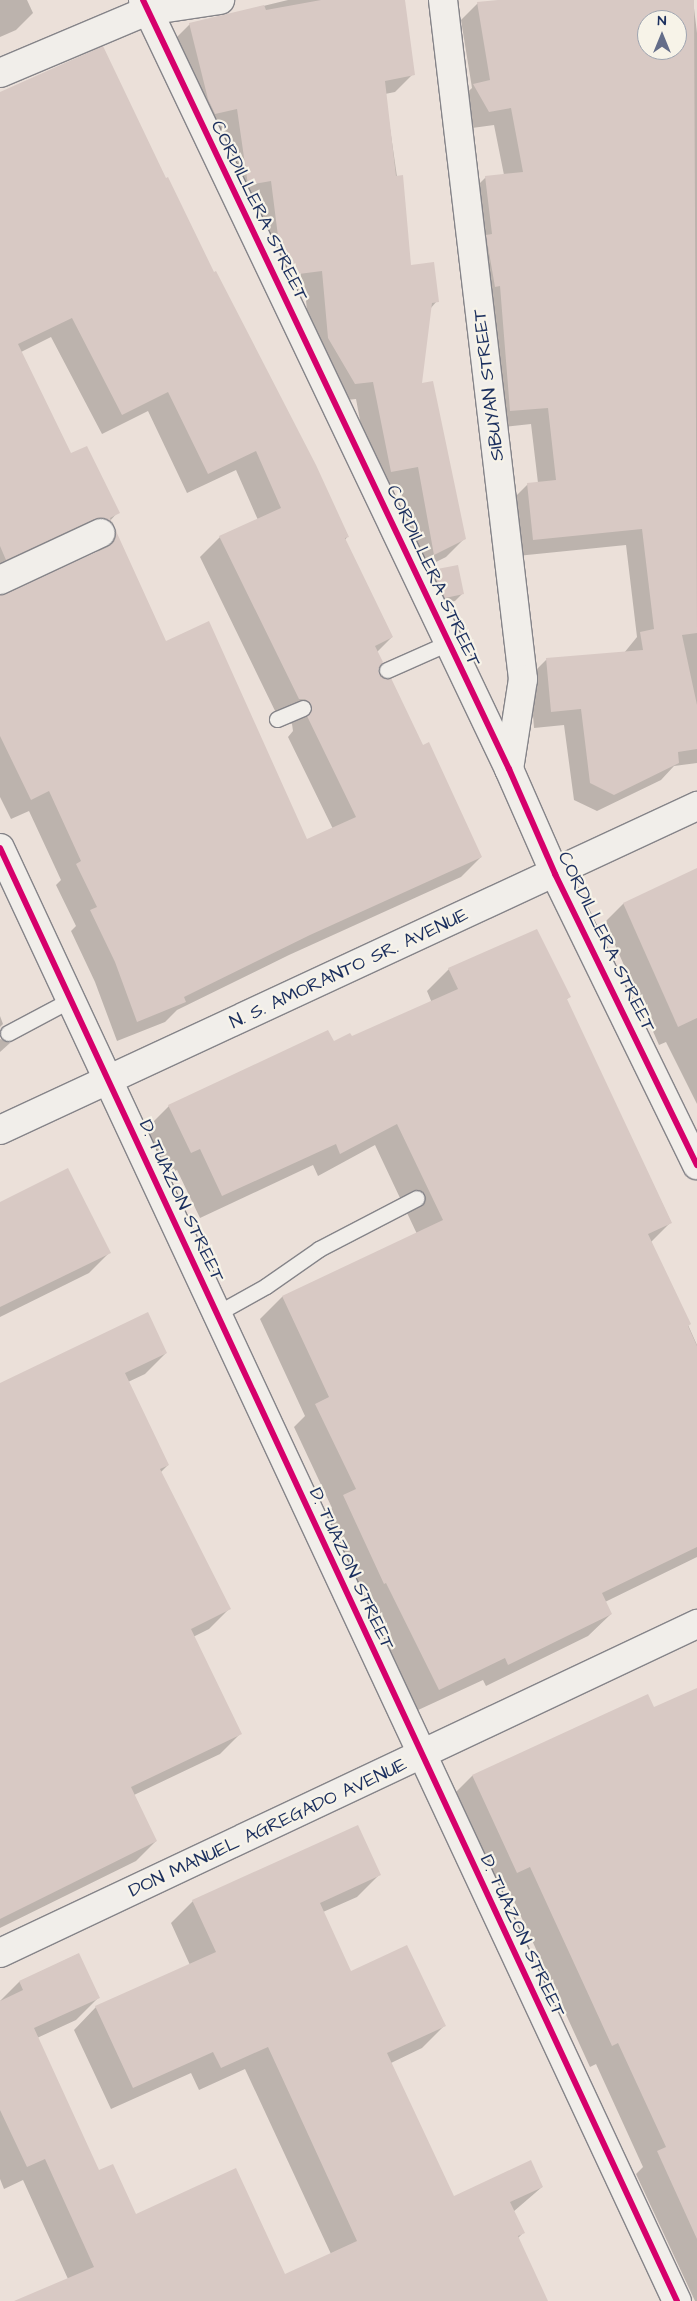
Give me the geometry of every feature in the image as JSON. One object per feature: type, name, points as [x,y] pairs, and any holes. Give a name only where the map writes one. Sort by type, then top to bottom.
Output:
[{"type":"street","points":[[0,73],[145,6],[220,0]]},
{"type":"street","name":"SIBUYAN STREET","points":[[443,0],[524,679],[509,769]]},
{"type":"street","name":"CORDILLERA STREET","points":[[145,6],[509,769],[555,874],[697,1164]]},
{"type":"street","points":[[0,580],[101,533]]},
{"type":"street","name":"N. S. AMORANTO SR. AVENUE","points":[[0,1130],[555,874],[697,806]]},
{"type":"street","name":"D. TUAZON STREET","points":[[0,848],[421,1757],[677,2301]]},
{"type":"street","name":"DON MANUEL AGREGADO AVENUE","points":[[0,1953],[421,1757],[697,1624]]},
{"type":"lane","points":[[387,670],[448,643]]},
{"type":"lane","points":[[277,719],[303,708]]},
{"type":"lane","points":[[8,1034],[70,1000]]},
{"type":"lane","points":[[216,1314],[266,1286],[319,1249],[417,1198]]},
{"type":"building","points":[[321,0],[405,0],[415,75],[385,81],[396,176],[403,175],[411,265],[434,262],[439,302],[432,303],[422,383],[433,381],[466,539],[434,555],[418,467],[391,472],[373,382],[355,384],[328,338],[322,271],[291,275],[280,252],[271,181],[248,185],[237,109],[215,114],[208,99],[189,23],[264,5],[266,10]]},
{"type":"building","points":[[498,0],[694,0],[697,633],[682,635],[697,705],[697,749],[678,752],[679,763],[614,795],[590,783],[581,709],[551,712],[546,658],[643,650],[640,632],[654,629],[642,529],[533,540],[527,483],[556,480],[548,408],[510,411],[500,286],[495,287],[486,235],[492,234],[485,176],[523,172],[511,108],[489,112],[473,84],[490,80],[477,2]]},
{"type":"building","points":[[103,46],[166,178],[168,177],[214,272],[216,271],[316,465],[349,537],[345,538],[393,637],[375,646],[383,662],[378,669],[379,674],[391,678],[423,745],[429,742],[482,857],[310,935],[184,997],[186,1002],[137,1022],[115,962],[90,910],[97,907],[76,864],[81,861],[49,791],[31,800],[0,736],[0,595],[108,547],[114,542],[116,531],[166,641],[209,621],[307,839],[356,817],[307,716],[312,710],[311,704],[305,699],[299,699],[219,536],[281,508],[256,451],[208,474],[168,392],[122,415],[72,318],[18,344],[71,453],[87,446],[120,513],[110,518],[112,523],[103,518],[94,519],[6,560],[0,546],[0,92]]},
{"type":"building","points":[[458,565],[464,594],[445,598],[432,570]]},
{"type":"building","points":[[697,868],[697,1018],[678,1027],[623,903]]},
{"type":"building","points":[[537,929],[571,997],[567,999],[672,1223],[648,1234],[691,1324],[688,1326],[697,1346],[697,1547],[602,1593],[612,1614],[508,1665],[505,1658],[439,1690],[386,1583],[384,1584],[343,1495],[356,1489],[315,1404],[329,1397],[282,1296],[443,1220],[397,1124],[340,1154],[336,1144],[222,1196],[200,1149],[191,1153],[168,1105],[328,1030],[334,1041],[350,1033],[352,1036],[458,989],[448,968]]},
{"type":"building","points":[[68,1168],[111,1253],[0,1307],[0,1202]]},
{"type":"building","points":[[148,1312],[167,1353],[125,1373],[169,1465],[160,1469],[231,1609],[191,1629],[242,1734],[131,1787],[157,1841],[0,1919],[0,1383]]},
{"type":"building","points":[[697,1688],[697,2239],[657,2151],[666,2147],[618,2043],[612,2046],[530,1867],[517,1873],[472,1775],[648,1694],[654,1707]]},
{"type":"building","points":[[358,1825],[381,1875],[320,1903],[351,1971],[407,1945],[446,2026],[387,2053],[454,2196],[531,2160],[543,2187],[510,2202],[525,2233],[518,2236],[548,2301],[14,2301],[94,2267],[45,2159],[27,2167],[0,2110],[0,2001],[23,1990],[19,1981],[79,1953],[100,1998],[34,2028],[99,2170],[113,2164],[136,2214],[236,2168],[285,2274],[357,2241],[268,2047],[221,2068],[213,2052],[133,2088],[95,2006],[216,1952],[192,1900]]},
{"type":"cycle path","points":[[143,0],[509,769],[555,874],[697,1165]]},
{"type":"cycle path","points":[[0,848],[677,2301]]}]
